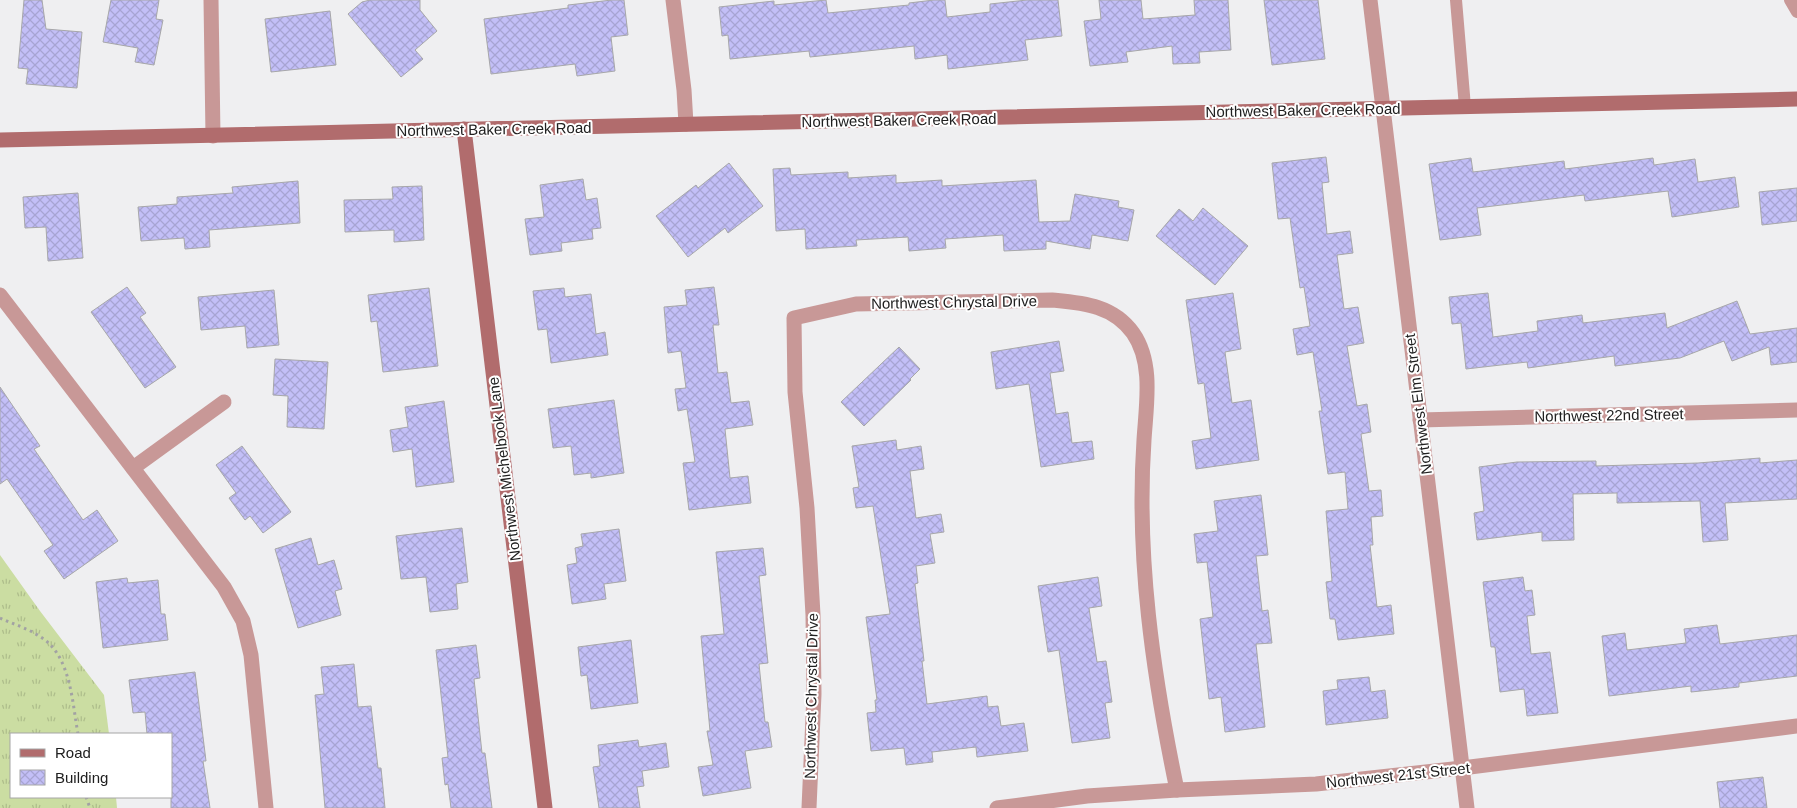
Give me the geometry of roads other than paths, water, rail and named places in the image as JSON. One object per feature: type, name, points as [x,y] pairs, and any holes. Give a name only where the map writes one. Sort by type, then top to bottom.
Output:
[{"type":"main road","name":"Northwest Baker Creek Road","points":[[0,140],[1797,99]]},
{"type":"main road","name":"Northwest Michelbook Lane","points":[[464,129],[545,808]]},
{"type":"street","points":[[211,0],[213,136]]},
{"type":"street","points":[[673,0],[684,90],[686,124]]},
{"type":"street","name":"Northwest Elm Street","points":[[1370,0],[1467,808]]},
{"type":"street","points":[[0,295],[224,587],[243,622],[251,655],[266,808]]},
{"type":"street","name":"Northwest Chrystal Drive","points":[[809,808],[814,694],[812,615],[807,508],[795,392],[794,318],[856,304],[1052,300],[1076,302],[1101,307],[1118,317],[1134,333],[1143,355],[1148,380],[1142,463],[1144,556],[1153,659],[1162,719],[1177,790]]},
{"type":"street","points":[[133,468],[224,402]]},
{"type":"street","name":"Northwest 22nd Street","points":[[1420,420],[1797,410]]},
{"type":"street","name":"Northwest 21st Street","points":[[997,808],[1087,796],[1316,784],[1462,768],[1797,726]]},
{"type":"lane","points":[[1456,0],[1465,107]]},
{"type":"lane","points":[[1790,0],[1797,12]]}]
